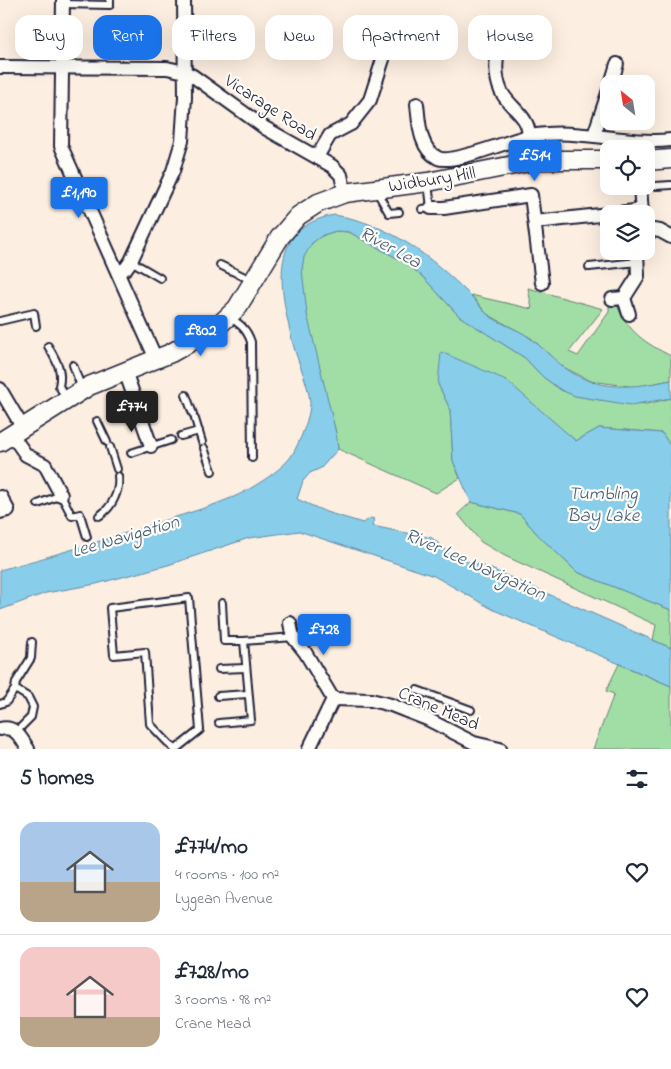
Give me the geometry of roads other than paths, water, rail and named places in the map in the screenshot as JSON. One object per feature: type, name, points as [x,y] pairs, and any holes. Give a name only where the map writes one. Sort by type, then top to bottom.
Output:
[{"type":"main road","points":[[655,160],[671,159]]},
{"type":"main road","name":"Widbury Hill","points":[[11,435],[82,390],[190,344],[228,317],[245,297],[275,244],[298,216],[318,203],[345,193],[428,182],[539,160],[600,160]]},
{"type":"street","points":[[118,273],[126,268],[131,261],[178,157],[184,123],[184,0]]},
{"type":"street","points":[[63,2],[61,146],[156,359]]},
{"type":"street","name":"Vicarage Road","points":[[316,157],[330,135],[351,124],[365,109],[375,88],[382,60]]},
{"type":"street","points":[[497,60],[498,83],[507,102],[527,122],[529,136]]},
{"type":"street","points":[[614,75],[617,64]]},
{"type":"street","name":"Vicarage Road","points":[[0,67],[168,68],[185,72],[265,128],[337,170],[342,179],[345,193]]},
{"type":"street","points":[[417,104],[422,138],[437,158],[442,160],[457,158],[529,136],[566,133],[624,140],[671,140]]},
{"type":"street","points":[[594,135],[600,117]]},
{"type":"street","points":[[503,144],[506,166]]},
{"type":"street","points":[[426,208],[444,208],[531,195],[542,283]]},
{"type":"street","points":[[535,222],[600,215]]},
{"type":"street","points":[[655,230],[671,237]]},
{"type":"street","points":[[629,314],[618,298],[637,280],[638,260]]},
{"type":"street","points":[[125,371],[151,446]]},
{"type":"street","points":[[0,390],[11,435],[26,455],[45,465],[61,495]]},
{"type":"street","points":[[0,497],[8,510],[0,512]]},
{"type":"street","points":[[290,623],[293,637],[305,652],[333,699],[309,749]]},
{"type":"street","name":"Crane Mead","points":[[333,699],[362,699],[391,705],[427,719],[474,743],[500,749]]},
{"type":"street","points":[[0,729],[10,729],[16,732],[28,749]]},
{"type":"lane","points":[[63,2],[110,5],[110,0]]},
{"type":"lane","points":[[426,208],[428,182]]},
{"type":"lane","points":[[655,187],[671,186]]},
{"type":"lane","points":[[375,188],[389,213],[399,212]]},
{"type":"lane","points":[[589,267],[620,260]]},
{"type":"lane","points":[[131,261],[160,278]]},
{"type":"lane","points":[[220,265],[253,281]]},
{"type":"lane","points":[[0,321],[34,314],[36,326]]},
{"type":"lane","points":[[228,317],[242,325],[249,333],[251,342],[252,458]]},
{"type":"lane","points":[[48,346],[58,363],[62,375],[59,386],[67,399]]},
{"type":"lane","points":[[73,365],[82,390]]},
{"type":"lane","points":[[186,394],[212,471]]},
{"type":"lane","points":[[97,421],[117,458],[118,473],[118,488],[115,497],[106,512],[99,516]]},
{"type":"lane","points":[[182,436],[199,430]]},
{"type":"lane","points":[[131,453],[171,440]]},
{"type":"lane","points":[[38,504],[61,495],[72,516],[80,514],[87,537]]},
{"type":"lane","points":[[190,598],[200,730],[175,749],[150,724],[145,652],[114,656],[110,608],[190,598]]},
{"type":"lane","points":[[222,604],[224,642],[293,637]]},
{"type":"lane","points":[[0,704],[6,702],[15,689],[16,682],[31,658],[32,642]]},
{"type":"lane","points":[[219,723],[251,720],[244,642]]},
{"type":"lane","points":[[219,668],[246,668]]},
{"type":"lane","points":[[15,689],[28,697],[33,707],[31,717],[16,732]]},
{"type":"lane","points":[[417,690],[471,710]]},
{"type":"lane","points":[[218,696],[248,694]]},
{"type":"water","points":[[334,215],[373,225],[408,243],[454,280],[487,314],[525,335],[565,368],[578,376],[590,381],[616,386],[643,385],[671,380],[671,398],[631,405],[575,396],[561,390],[543,377],[525,358],[459,316],[424,278],[406,263],[349,232],[336,231],[323,235],[312,243],[304,257],[302,269],[307,314],[336,433],[338,449],[321,468],[310,473],[303,481],[297,499],[326,512],[363,523],[371,518],[374,519],[372,526],[432,538],[455,558],[489,568],[671,648],[671,686],[494,610],[434,576],[299,531],[249,538],[168,565],[96,584],[46,593],[0,610],[0,570],[104,540],[223,501],[255,486],[273,474],[287,461],[295,450],[304,429],[309,414],[310,402],[284,304],[283,265],[287,248],[296,233],[312,222]]},
{"type":"water","name":"Tumbling Bay Lake","points":[[441,352],[506,380],[576,441],[599,428],[662,433],[671,447],[671,610],[577,572],[538,535],[520,514],[471,502],[453,461],[450,409],[438,384]]},
{"type":"water label","name":"River Lea","points":[[391,246]]},
{"type":"water label","name":"Lee Navigation","points":[[125,535]]},
{"type":"water label","name":"River Lee Navigation","points":[[476,563]]}]
